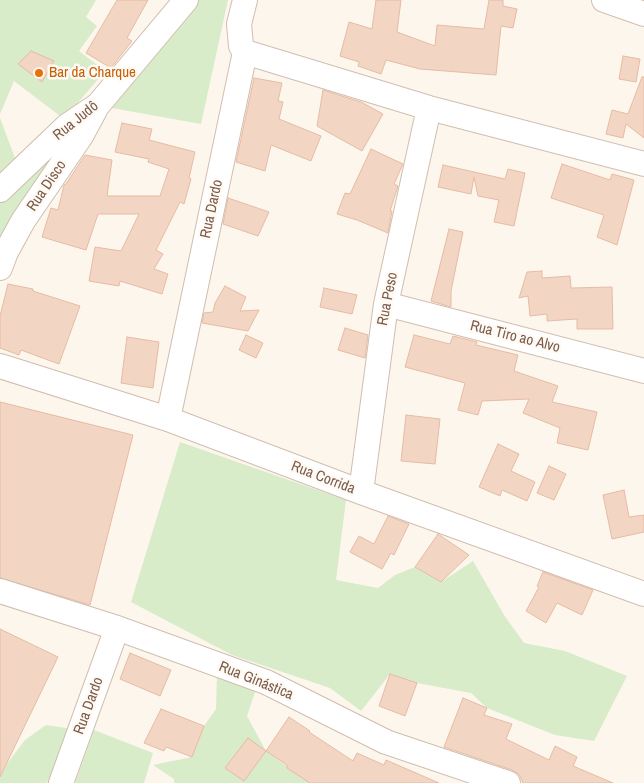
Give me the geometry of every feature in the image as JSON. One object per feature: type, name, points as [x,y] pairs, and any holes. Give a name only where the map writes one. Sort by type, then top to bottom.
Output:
[{"type":"street","name":"Rua Judô","points":[[0,190],[67,126],[98,105],[186,0]]},
{"type":"street","name":"Rua Dardo","points":[[168,419],[245,52],[241,46],[239,24],[245,0]]},
{"type":"street","points":[[604,0],[644,14]]},
{"type":"street","points":[[245,52],[429,108],[644,164]]},
{"type":"street","name":"Rua Disco","points":[[0,268],[6,252],[23,221],[81,136],[98,105]]},
{"type":"street","name":"Rua Peso","points":[[361,492],[386,304],[429,108]]},
{"type":"street","name":"Rua Tiro ao Alvo","points":[[386,304],[644,371]]},
{"type":"street","name":"Rua Corrida","points":[[0,366],[168,419],[361,492],[644,594]]},
{"type":"street","name":"Rua Ginástica","points":[[0,591],[117,628],[266,682],[386,742],[505,783]]},
{"type":"street","name":"Rua Dardo","points":[[61,783],[117,628]]},
{"type":"green space","points":[[0,0],[96,0],[86,17],[97,26],[79,51],[105,71],[64,119],[14,81],[0,114]]},
{"type":"green space","points":[[192,0],[228,0],[201,124],[106,107]]},
{"type":"green space","points":[[0,118],[15,158],[0,172]]},
{"type":"green space","points":[[76,131],[0,253],[0,203]]},
{"type":"green space","points":[[180,442],[346,500],[336,580],[378,588],[395,575],[415,567],[441,582],[473,561],[504,615],[524,643],[565,651],[627,676],[594,741],[555,735],[487,708],[471,693],[417,683],[390,674],[361,711],[330,688],[232,655],[131,602]]},
{"type":"green space","points":[[217,674],[255,692],[247,716],[266,751],[310,783],[174,783],[174,779],[153,765],[192,757],[204,726],[216,709]]},
{"type":"green space","points":[[46,725],[72,729],[47,783],[0,783],[0,778],[6,765],[25,740]]},
{"type":"green space","points":[[94,730],[153,753],[144,783],[75,783]]},
{"type":"building","points":[[117,0],[148,0],[127,38],[132,41],[111,68],[86,53]]},
{"type":"building","points":[[376,0],[401,0],[397,32],[435,46],[437,25],[484,29],[489,0],[503,0],[503,6],[517,9],[513,28],[501,26],[496,75],[420,69],[386,60],[381,74],[358,66],[359,62],[340,56],[349,22],[372,29]]},
{"type":"building","name":"Bar da Charque","points":[[31,51],[54,61],[42,82],[18,64]]},
{"type":"building","points":[[623,56],[640,59],[636,82],[619,79]]},
{"type":"building","points":[[642,77],[644,77],[644,138],[626,124],[623,138],[606,134],[612,110],[628,114]]},
{"type":"building","points":[[254,78],[282,83],[278,101],[283,102],[279,119],[321,136],[311,161],[271,145],[265,171],[236,162]]},
{"type":"building","points":[[323,90],[361,102],[383,114],[362,151],[317,126]]},
{"type":"building","points":[[122,123],[152,129],[149,140],[195,152],[189,178],[191,179],[184,204],[180,202],[156,250],[163,254],[154,269],[168,274],[162,294],[120,281],[119,286],[89,281],[95,247],[121,251],[139,214],[98,214],[86,250],[42,237],[51,208],[58,210],[64,185],[85,155],[112,160],[107,196],[160,196],[169,169],[148,162],[149,159],[115,152]]},
{"type":"building","points":[[371,149],[403,164],[394,184],[398,186],[390,211],[392,211],[388,233],[337,214],[345,193],[350,194]]},
{"type":"building","points":[[562,164],[610,180],[612,174],[634,180],[617,245],[597,237],[604,215],[551,198]]},
{"type":"building","points":[[443,165],[505,179],[508,169],[525,173],[514,226],[494,222],[499,200],[478,196],[474,177],[471,194],[438,187]]},
{"type":"building","points":[[228,198],[269,212],[258,236],[223,224]]},
{"type":"building","points":[[449,229],[463,232],[451,291],[451,307],[431,301]]},
{"type":"building","points":[[542,271],[542,278],[570,276],[571,288],[612,287],[613,329],[577,329],[577,319],[547,321],[547,314],[530,316],[528,296],[519,298],[527,272]]},
{"type":"building","points":[[8,284],[33,289],[33,291],[80,306],[59,364],[21,350],[19,355],[0,348],[0,316]]},
{"type":"building","points":[[225,286],[246,297],[240,311],[259,310],[248,331],[202,323],[204,313],[213,312],[215,303]]},
{"type":"building","points":[[324,288],[357,295],[352,314],[320,307]]},
{"type":"building","points":[[345,328],[368,335],[365,358],[338,350]]},
{"type":"building","points":[[246,335],[263,343],[256,358],[239,350]]},
{"type":"building","points":[[414,335],[450,344],[453,336],[477,342],[476,345],[518,355],[514,371],[558,386],[552,402],[597,412],[588,450],[557,443],[560,428],[523,413],[529,399],[482,401],[478,415],[458,410],[465,383],[405,367]]},
{"type":"building","points":[[127,337],[159,342],[153,388],[121,383]]},
{"type":"building","points":[[0,402],[133,435],[90,605],[0,578]]},
{"type":"building","points":[[406,415],[440,419],[435,464],[401,461]]},
{"type":"building","points":[[498,444],[519,454],[511,471],[535,482],[527,501],[502,490],[500,496],[479,487]]},
{"type":"building","points":[[549,466],[566,474],[554,500],[537,493]]},
{"type":"building","points":[[624,490],[629,517],[644,515],[644,532],[612,539],[603,495]]},
{"type":"building","points":[[388,516],[409,524],[394,555],[391,553],[382,569],[350,552],[359,536],[374,544]]},
{"type":"building","points":[[438,534],[469,555],[441,582],[415,567]]},
{"type":"building","points":[[543,572],[593,590],[582,615],[557,603],[546,623],[526,611],[539,587],[537,586]]},
{"type":"building","points":[[0,629],[58,657],[0,777]]},
{"type":"building","points":[[130,653],[171,670],[160,696],[120,679]]},
{"type":"building","points":[[390,674],[417,683],[405,716],[379,706]]},
{"type":"building","points":[[463,698],[487,708],[484,715],[512,724],[506,739],[549,760],[555,746],[577,757],[573,766],[613,783],[523,783],[519,774],[512,770],[444,747]]},
{"type":"building","points":[[161,709],[204,726],[192,757],[166,747],[164,751],[144,743]]},
{"type":"building","points":[[289,717],[353,761],[357,753],[384,765],[386,760],[439,783],[310,783],[266,751]]},
{"type":"building","points":[[248,738],[266,751],[244,781],[225,768]]},
{"type":"place","name":"Bar da Charque","points":[[39,73]]}]
